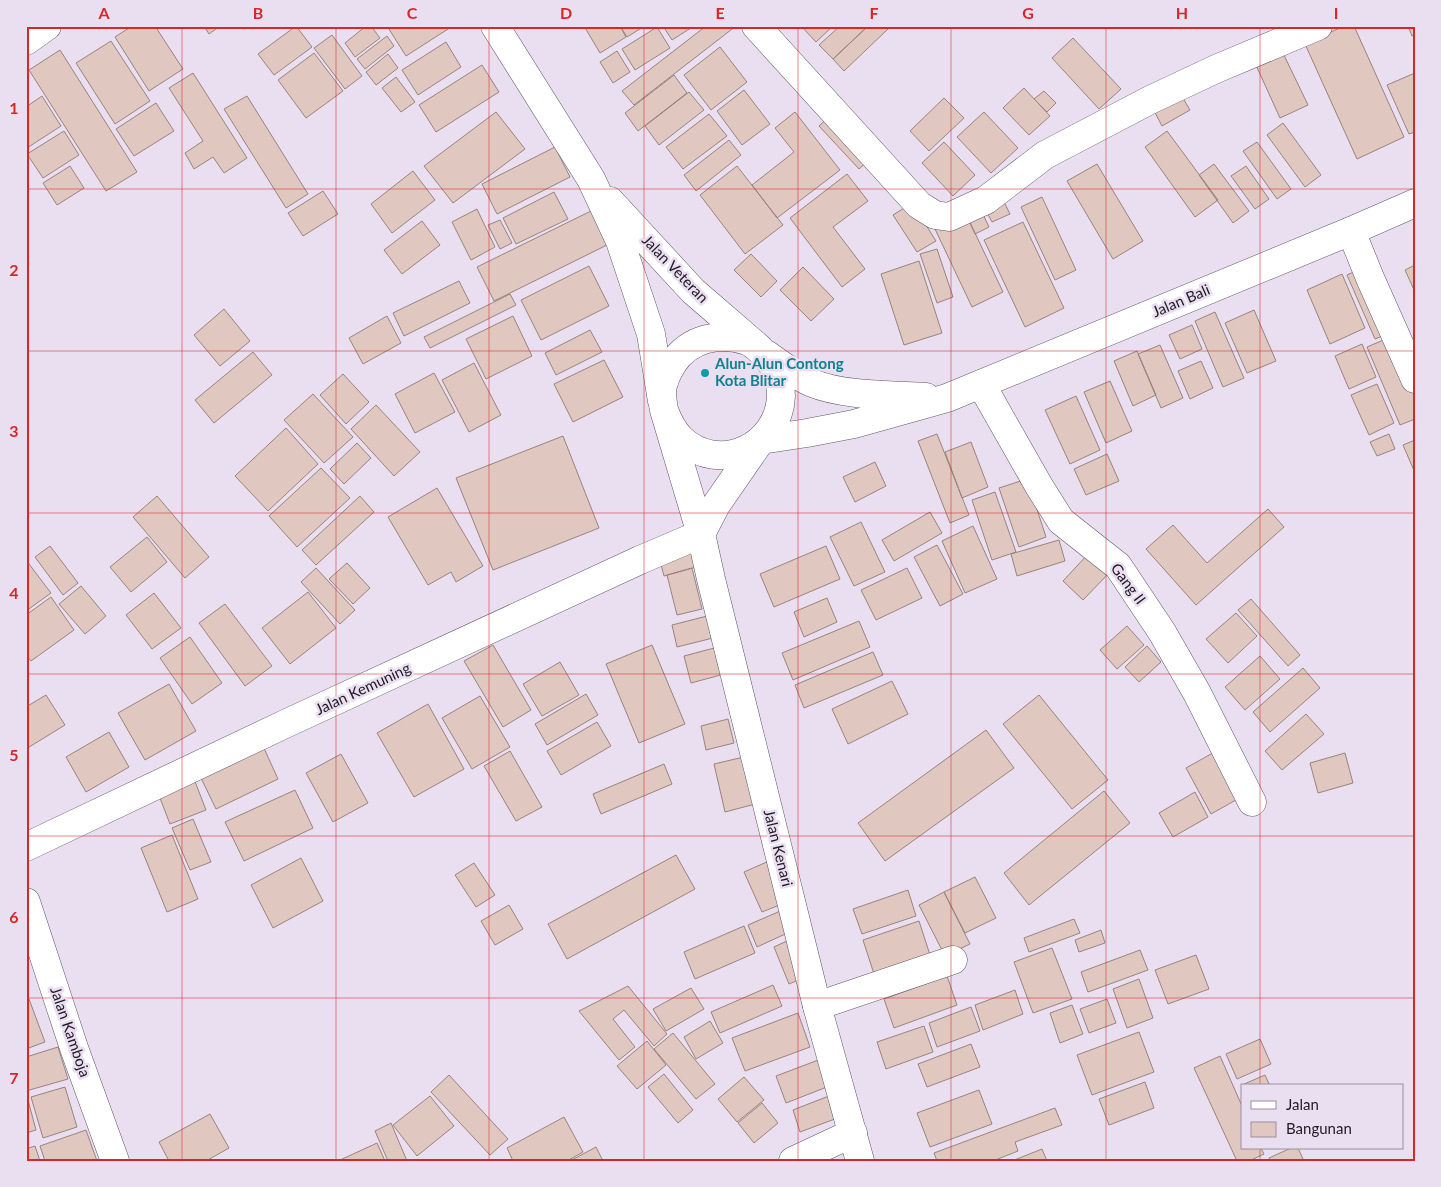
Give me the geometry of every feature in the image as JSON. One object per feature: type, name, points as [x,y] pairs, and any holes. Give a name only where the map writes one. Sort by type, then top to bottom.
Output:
[{"type":"main road","points":[[26,40],[47,26]]},
{"type":"main road","name":"Jalan Veteran","points":[[495,26],[591,179],[620,241],[651,334],[664,410]]},
{"type":"main road","points":[[756,26],[920,205],[935,215],[949,217],[986,200],[1045,155],[1141,105],[1216,69],[1318,26]]},
{"type":"main road","name":"Jalan Veteran","points":[[591,179],[693,291],[765,354]]},
{"type":"main road","name":"Jalan Bali","points":[[761,440],[854,424],[947,398],[1415,203]]},
{"type":"main road","points":[[1351,231],[1415,379]]},
{"type":"main road","points":[[761,440],[746,450],[730,454],[713,454],[696,449],[681,439],[670,426],[664,410],[662,390],[667,372],[678,355],[693,343],[712,337],[731,337],[749,342],[811,383],[835,390],[867,394],[947,398]]},
{"type":"main road","points":[[701,534],[716,505],[761,440],[774,425],[780,407],[781,388],[776,370],[765,354]]},
{"type":"main road","name":"Gang II","points":[[981,384],[1061,521],[1118,566],[1162,632],[1197,693],[1252,802]]},
{"type":"main road","name":"Jalan Kenari","points":[[664,410],[701,534],[817,1006],[860,1161]]},
{"type":"main road","name":"Jalan Kemuning","points":[[26,848],[285,724],[640,560],[701,534]]},
{"type":"main road","name":"Jalan Kamboja","points":[[26,902],[74,1048],[115,1161]]},
{"type":"main road","points":[[817,1006],[953,960]]},
{"type":"main road","points":[[793,1161],[852,1133]]},
{"type":"building","points":[[132,26],[155,26],[183,69],[149,91],[115,37]]},
{"type":"building","points":[[204,26],[220,26],[209,34]]},
{"type":"building","points":[[296,26],[312,47],[274,75],[258,54]]},
{"type":"building","points":[[366,26],[371,26],[380,38],[355,57],[345,43]]},
{"type":"building","points":[[387,26],[447,26],[448,29],[406,56]]},
{"type":"building","points":[[584,26],[620,26],[626,37],[600,53]]},
{"type":"building","points":[[620,26],[643,26],[643,27],[627,37]]},
{"type":"building","points":[[663,26],[694,26],[672,40]]},
{"type":"building","points":[[706,26],[736,26],[634,105],[622,91]]},
{"type":"building","points":[[801,26],[833,26],[816,42]]},
{"type":"building","points":[[840,26],[868,26],[833,59],[819,45]]},
{"type":"building","points":[[868,26],[886,26],[888,29],[844,71],[833,59]]},
{"type":"building","points":[[1344,26],[1354,26],[1404,137],[1357,159],[1305,44]]},
{"type":"building","points":[[1408,26],[1415,26],[1415,35],[1412,36]]},
{"type":"building","points":[[657,27],[670,48],[635,70],[622,49]]},
{"type":"building","points":[[332,35],[362,76],[345,89],[314,48]]},
{"type":"building","points":[[387,36],[394,46],[365,69],[357,59]]},
{"type":"building","points":[[1073,38],[1121,89],[1099,109],[1052,58]]},
{"type":"building","points":[[111,41],[150,101],[115,124],[76,63]]},
{"type":"building","points":[[446,42],[461,67],[418,95],[402,70]]},
{"type":"building","points":[[720,47],[747,82],[711,110],[684,75]]},
{"type":"building","points":[[60,50],[137,172],[106,191],[29,70]]},
{"type":"building","points":[[617,51],[630,72],[613,83],[600,62]]},
{"type":"building","points":[[1282,51],[1308,105],[1280,118],[1255,63]]},
{"type":"building","points":[[314,53],[343,91],[306,118],[278,80]]},
{"type":"building","points":[[388,54],[398,68],[376,85],[366,72]]},
{"type":"building","points":[[482,65],[499,92],[436,132],[419,105]]},
{"type":"building","points":[[193,73],[247,158],[224,173],[213,157],[194,169],[185,153],[203,141],[169,88]]},
{"type":"building","points":[[1415,73],[1415,132],[1409,134],[1387,85]]},
{"type":"building","points":[[674,75],[687,93],[638,131],[625,113]]},
{"type":"building","points":[[396,77],[415,102],[401,112],[382,88]]},
{"type":"building","points":[[1024,88],[1050,116],[1029,135],[1003,108]]},
{"type":"building","points":[[744,90],[770,124],[742,145],[717,111]]},
{"type":"building","points":[[1178,90],[1190,110],[1162,126],[1151,105]]},
{"type":"building","points":[[1044,91],[1056,103],[1047,112],[1034,99]]},
{"type":"building","points":[[689,92],[704,110],[659,145],[645,126]]},
{"type":"building","points":[[42,96],[61,126],[27,148],[26,107]]},
{"type":"building","points":[[247,96],[308,194],[286,208],[224,109]]},
{"type":"building","points":[[944,98],[964,118],[929,151],[910,131]]},
{"type":"building","points":[[156,103],[174,131],[134,156],[116,129]]},
{"type":"building","points":[[496,112],[525,149],[453,203],[424,166]]},
{"type":"building","points":[[795,112],[840,170],[777,218],[752,185],[794,152],[775,128]]},
{"type":"building","points":[[984,112],[1018,148],[991,173],[957,137]]},
{"type":"building","points":[[833,113],[873,156],[859,169],[819,126]]},
{"type":"building","points":[[709,114],[727,136],[683,169],[666,147]]},
{"type":"building","points":[[1283,123],[1321,175],[1305,187],[1267,135]]},
{"type":"building","points":[[64,131],[79,155],[43,178],[27,154]]},
{"type":"building","points":[[1167,131],[1218,200],[1195,217],[1145,147]]},
{"type":"building","points":[[729,140],[741,155],[696,191],[684,175]]},
{"type":"building","points":[[944,142],[975,175],[953,196],[922,163]]},
{"type":"building","points":[[1257,142],[1291,189],[1277,199],[1243,151]]},
{"type":"building","points":[[555,147],[570,177],[497,214],[482,184]]},
{"type":"building","points":[[1097,164],[1143,241],[1113,259],[1067,181]]},
{"type":"building","points":[[1214,164],[1249,211],[1233,223],[1199,175]]},
{"type":"building","points":[[70,166],[84,188],[57,205],[43,183]]},
{"type":"building","points":[[737,166],[783,225],[745,254],[700,195]]},
{"type":"building","points":[[1246,166],[1269,199],[1255,209],[1231,176]]},
{"type":"building","points":[[413,171],[435,200],[392,233],[371,204]]},
{"type":"building","points":[[847,174],[868,201],[833,227],[865,269],[842,287],[790,218]]},
{"type":"building","points":[[323,191],[338,214],[303,236],[288,213]]},
{"type":"building","points":[[554,192],[568,219],[516,244],[503,218]]},
{"type":"building","points":[[1000,194],[1010,214],[992,222],[982,203]]},
{"type":"building","points":[[1042,197],[1076,270],[1055,280],[1021,207]]},
{"type":"building","points":[[912,203],[936,241],[917,252],[893,215]]},
{"type":"building","points":[[980,208],[989,227],[975,234],[966,214]]},
{"type":"building","points":[[477,209],[495,247],[471,260],[452,222]]},
{"type":"building","points":[[593,210],[609,244],[494,301],[477,267]]},
{"type":"building","points":[[966,214],[1003,292],[972,307],[935,229]]},
{"type":"building","points":[[500,220],[512,243],[500,249],[488,225]]},
{"type":"building","points":[[422,221],[440,245],[402,274],[384,250]]},
{"type":"building","points":[[1023,222],[1064,308],[1025,327],[984,240]]},
{"type":"building","points":[[937,249],[953,297],[937,303],[920,254]]},
{"type":"building","points":[[751,254],[777,281],[761,297],[734,270]]},
{"type":"building","points":[[919,261],[942,333],[904,345],[881,274]]},
{"type":"building","points":[[1415,265],[1415,292],[1405,270]]},
{"type":"building","points":[[589,266],[609,306],[541,340],[521,300]]},
{"type":"building","points":[[803,267],[834,299],[811,321],[780,290]]},
{"type":"building","points":[[1364,267],[1392,332],[1375,339],[1347,275]]},
{"type":"building","points":[[1342,274],[1365,328],[1330,344],[1307,290]]},
{"type":"building","points":[[459,281],[470,303],[404,336],[393,313]]},
{"type":"building","points":[[510,294],[516,305],[430,348],[424,337]]},
{"type":"building","points":[[224,309],[250,341],[220,366],[194,335]]},
{"type":"building","points":[[1254,310],[1276,361],[1247,373],[1225,323]]},
{"type":"building","points":[[1215,312],[1244,378],[1223,387],[1195,321]]},
{"type":"building","points":[[387,316],[401,343],[363,364],[349,338]]},
{"type":"building","points":[[513,316],[532,356],[486,379],[466,339]]},
{"type":"building","points":[[1192,325],[1202,349],[1180,359],[1169,335]]},
{"type":"building","points":[[590,330],[602,352],[556,375],[545,353]]},
{"type":"building","points":[[1393,336],[1415,385],[1415,419],[1400,425],[1367,347]]},
{"type":"building","points":[[1362,344],[1376,377],[1349,389],[1335,356]]},
{"type":"building","points":[[1160,345],[1183,398],[1161,408],[1138,354]]},
{"type":"building","points":[[1137,351],[1156,395],[1133,406],[1114,361]]},
{"type":"building","points":[[253,352],[272,375],[214,423],[195,400]]},
{"type":"building","points":[[604,360],[623,397],[573,422],[554,384]]},
{"type":"building","points":[[1201,361],[1213,388],[1190,399],[1178,371]]},
{"type":"building","points":[[474,363],[501,415],[469,432],[442,380]]},
{"type":"building","points":[[434,373],[455,412],[415,433],[395,394]]},
{"type":"building","points":[[343,374],[369,402],[346,424],[320,395]]},
{"type":"building","points":[[1110,381],[1132,431],[1106,443],[1084,392]]},
{"type":"building","points":[[1377,384],[1394,423],[1369,435],[1351,395]]},
{"type":"building","points":[[313,394],[353,437],[324,463],[284,420]]},
{"type":"building","points":[[1076,396],[1100,450],[1070,464],[1045,410]]},
{"type":"building","points":[[376,405],[420,452],[394,476],[351,429]]},
{"type":"building","points":[[286,428],[318,464],[268,511],[235,476]]},
{"type":"building","points":[[937,434],[969,515],[950,523],[918,441]]},
{"type":"building","points":[[1389,434],[1395,449],[1377,456],[1370,442]]},
{"type":"building","points":[[563,436],[599,528],[493,570],[456,478]]},
{"type":"building","points":[[1415,440],[1415,473],[1403,445]]},
{"type":"building","points":[[971,442],[988,487],[962,498],[945,452]]},
{"type":"building","points":[[357,443],[371,458],[344,484],[330,469]]},
{"type":"building","points":[[1107,454],[1119,481],[1086,495],[1074,469]]},
{"type":"building","points":[[875,462],[886,486],[855,502],[843,477]]},
{"type":"building","points":[[321,468],[350,498],[297,547],[269,516]]},
{"type":"building","points":[[1027,479],[1046,537],[1019,547],[999,488]]},
{"type":"building","points":[[437,488],[483,566],[456,582],[451,572],[428,585],[388,517]]},
{"type":"building","points":[[995,492],[1016,552],[992,560],[972,500]]},
{"type":"building","points":[[157,496],[209,557],[185,578],[133,517]]},
{"type":"building","points":[[360,496],[374,512],[316,565],[302,550]]},
{"type":"building","points":[[1268,509],[1284,527],[1196,605],[1146,549],[1173,525],[1207,563]]},
{"type":"building","points":[[930,512],[942,533],[894,561],[882,540]]},
{"type":"building","points":[[861,522],[885,572],[854,586],[830,537]]},
{"type":"building","points":[[973,526],[997,579],[965,593],[942,541]]},
{"type":"building","points":[[147,537],[167,562],[131,592],[110,567]]},
{"type":"building","points":[[1059,540],[1065,561],[1017,576],[1011,554]]},
{"type":"building","points":[[937,545],[963,594],[940,606],[914,557]]},
{"type":"building","points":[[50,546],[78,583],[63,595],[35,557]]},
{"type":"building","points":[[826,546],[840,579],[774,607],[760,574]]},
{"type":"building","points":[[696,548],[700,566],[664,576],[659,557]]},
{"type":"building","points":[[1089,553],[1110,572],[1083,600],[1063,581]]},
{"type":"building","points":[[26,560],[51,593],[26,611]]},
{"type":"building","points":[[347,563],[370,588],[353,604],[329,579]]},
{"type":"building","points":[[316,568],[355,610],[340,624],[301,582]]},
{"type":"building","points":[[692,568],[702,609],[677,615],[667,575]]},
{"type":"building","points":[[907,568],[922,598],[876,620],[861,590]]},
{"type":"building","points":[[81,586],[106,616],[85,634],[59,604]]},
{"type":"building","points":[[308,592],[336,628],[290,664],[262,628]]},
{"type":"building","points":[[154,593],[181,628],[152,649],[126,615]]},
{"type":"building","points":[[51,597],[74,630],[31,661],[26,655],[26,615]]},
{"type":"building","points":[[827,598],[837,622],[804,637],[794,612]]},
{"type":"building","points":[[1251,599],[1300,655],[1288,666],[1238,610]]},
{"type":"building","points":[[225,604],[272,666],[245,686],[199,623]]},
{"type":"building","points":[[1236,613],[1257,636],[1228,663],[1206,639]]},
{"type":"building","points":[[715,614],[721,636],[677,647],[672,625]]},
{"type":"building","points":[[859,621],[870,647],[793,680],[782,653]]},
{"type":"building","points":[[1127,626],[1144,645],[1117,669],[1100,650]]},
{"type":"building","points":[[190,637],[222,683],[192,704],[160,658]]},
{"type":"building","points":[[493,645],[531,710],[503,727],[464,661]]},
{"type":"building","points":[[652,645],[685,724],[639,743],[606,664]]},
{"type":"building","points":[[722,646],[728,673],[691,683],[684,656]]},
{"type":"building","points":[[1147,646],[1161,662],[1139,682],[1125,667]]},
{"type":"building","points":[[873,652],[883,675],[804,708],[795,685]]},
{"type":"building","points":[[1260,656],[1280,679],[1245,710],[1225,687]]},
{"type":"building","points":[[560,662],[579,695],[542,716],[523,684]]},
{"type":"building","points":[[1303,668],[1320,688],[1270,732],[1253,712]]},
{"type":"building","points":[[892,681],[908,714],[848,744],[832,709]]},
{"type":"building","points":[[169,684],[196,731],[145,760],[118,713]]},
{"type":"building","points":[[586,694],[598,715],[547,745],[535,724]]},
{"type":"building","points":[[46,695],[65,725],[26,749],[26,707]]},
{"type":"building","points":[[1039,695],[1108,780],[1072,809],[1003,724]]},
{"type":"building","points":[[480,696],[510,747],[472,769],[442,718]]},
{"type":"building","points":[[428,704],[464,769],[414,797],[377,733]]},
{"type":"building","points":[[1306,714],[1324,734],[1282,770],[1265,751]]},
{"type":"building","points":[[728,719],[734,743],[706,750],[701,726]]},
{"type":"building","points":[[597,722],[611,746],[561,775],[547,751]]},
{"type":"building","points":[[986,730],[1014,768],[885,861],[858,823]]},
{"type":"building","points":[[109,732],[129,767],[86,792],[66,757]]},
{"type":"building","points":[[1234,741],[1259,787],[1211,814],[1186,768]]},
{"type":"building","points":[[263,746],[278,779],[216,809],[200,776]]},
{"type":"building","points":[[510,751],[542,807],[516,821],[484,766]]},
{"type":"building","points":[[1345,753],[1353,783],[1318,793],[1310,763]]},
{"type":"building","points":[[341,754],[368,803],[333,822],[306,773]]},
{"type":"building","points":[[748,756],[759,803],[725,812],[714,764]]},
{"type":"building","points":[[664,764],[672,784],[601,814],[593,794]]},
{"type":"building","points":[[194,779],[206,810],[170,824],[158,793]]},
{"type":"building","points":[[295,790],[313,828],[244,861],[225,822]]},
{"type":"building","points":[[1104,791],[1130,823],[1029,905],[1004,873]]},
{"type":"building","points":[[1195,792],[1208,817],[1173,837],[1159,813]]},
{"type":"building","points":[[193,819],[211,862],[190,870],[172,828]]},
{"type":"building","points":[[172,835],[198,899],[167,912],[141,848]]},
{"type":"building","points":[[676,855],[695,889],[567,959],[548,924]]},
{"type":"building","points":[[301,858],[323,901],[273,928],[251,885]]},
{"type":"building","points":[[769,861],[787,902],[762,912],[744,872]]},
{"type":"building","points":[[474,863],[495,895],[476,907],[455,875]]},
{"type":"building","points":[[975,877],[996,918],[965,933],[944,892]]},
{"type":"building","points":[[908,890],[916,916],[862,934],[853,909]]},
{"type":"building","points":[[944,892],[970,944],[945,956],[919,905]]},
{"type":"building","points":[[509,905],[523,929],[495,945],[481,921]]},
{"type":"building","points":[[785,909],[794,930],[757,947],[748,925]]},
{"type":"building","points":[[1074,919],[1080,933],[1029,952],[1024,938]]},
{"type":"building","points":[[919,921],[931,958],[875,977],[863,940]]},
{"type":"building","points":[[744,926],[755,953],[695,979],[684,952]]},
{"type":"building","points":[[1101,930],[1105,943],[1079,952],[1075,940]]},
{"type":"building","points":[[789,940],[805,977],[789,984],[774,947]]},
{"type":"building","points":[[1052,948],[1072,999],[1033,1013],[1014,962]]},
{"type":"building","points":[[1140,950],[1148,970],[1088,992],[1081,972]]},
{"type":"building","points":[[1196,955],[1209,989],[1168,1004],[1155,970]]},
{"type":"building","points":[[947,976],[957,1005],[894,1028],[884,999]]},
{"type":"building","points":[[1139,979],[1153,1018],[1127,1028],[1113,989]]},
{"type":"building","points":[[773,985],[782,1006],[720,1033],[711,1012]]},
{"type":"building","points":[[628,986],[667,1034],[654,1046],[624,1010],[613,1019],[635,1047],[619,1060],[579,1011]]},
{"type":"building","points":[[691,988],[704,1009],[666,1031],[653,1009]]},
{"type":"building","points":[[1015,990],[1023,1014],[983,1030],[975,1005]]},
{"type":"building","points":[[29,999],[45,1042],[26,1049],[26,1000]]},
{"type":"building","points":[[1107,999],[1116,1023],[1089,1033],[1080,1009]]},
{"type":"building","points":[[1072,1005],[1083,1034],[1060,1043],[1050,1013]]},
{"type":"building","points":[[971,1007],[980,1031],[937,1047],[929,1023]]},
{"type":"building","points":[[798,1013],[810,1047],[745,1071],[732,1038]]},
{"type":"building","points":[[710,1021],[723,1043],[696,1059],[684,1037]]},
{"type":"building","points":[[924,1026],[933,1052],[886,1069],[877,1042]]},
{"type":"building","points":[[1139,1032],[1154,1072],[1092,1095],[1077,1055]]},
{"type":"building","points":[[673,1033],[715,1084],[696,1099],[654,1049]]},
{"type":"building","points":[[1260,1039],[1271,1064],[1237,1079],[1226,1054]]},
{"type":"building","points":[[647,1041],[666,1065],[637,1089],[617,1066]]},
{"type":"building","points":[[971,1044],[980,1067],[927,1087],[918,1064]]},
{"type":"building","points":[[58,1047],[68,1079],[26,1091],[26,1057]]},
{"type":"building","points":[[1220,1056],[1241,1104],[1241,1150],[1262,1150],[1264,1154],[1249,1161],[1237,1161],[1194,1068]]},
{"type":"building","points":[[821,1059],[832,1085],[786,1103],[776,1076]]},
{"type":"building","points":[[664,1074],[693,1110],[678,1123],[648,1087]]},
{"type":"building","points":[[449,1075],[508,1139],[490,1155],[431,1092]]},
{"type":"building","points":[[1265,1075],[1269,1084],[1244,1084]]},
{"type":"building","points":[[744,1077],[764,1100],[737,1122],[718,1099]]},
{"type":"building","points":[[1145,1082],[1154,1108],[1109,1125],[1099,1099]]},
{"type":"building","points":[[65,1087],[77,1127],[43,1138],[31,1097]]},
{"type":"building","points":[[979,1090],[992,1124],[930,1147],[917,1113]]},
{"type":"building","points":[[834,1094],[843,1116],[800,1132],[793,1110]]},
{"type":"building","points":[[430,1096],[454,1126],[417,1156],[393,1125]]},
{"type":"building","points":[[26,1100],[28,1100],[36,1130],[26,1133]]},
{"type":"building","points":[[762,1103],[778,1123],[754,1143],[738,1123]]},
{"type":"building","points":[[1055,1108],[1062,1125],[1015,1142],[1018,1151],[993,1161],[937,1161],[934,1153]]},
{"type":"building","points":[[210,1114],[229,1148],[206,1161],[169,1161],[159,1142]]},
{"type":"building","points":[[564,1117],[583,1152],[567,1161],[513,1161],[507,1148]]},
{"type":"building","points":[[391,1123],[407,1161],[388,1161],[375,1131]]},
{"type":"building","points":[[86,1130],[97,1161],[45,1161],[40,1146]]},
{"type":"building","points":[[377,1143],[385,1161],[338,1161]]},
{"type":"building","points":[[35,1146],[40,1161],[26,1161],[26,1149]]},
{"type":"building","points":[[596,1147],[603,1161],[570,1161]]},
{"type":"building","points":[[1042,1149],[1047,1161],[1012,1161]]},
{"type":"building","points":[[1287,1150],[1299,1150],[1304,1161],[1270,1161],[1269,1158]]},
{"type":"place","name":"Alun-Alun Contong Kota Blitar","points":[[705,373]]}]
